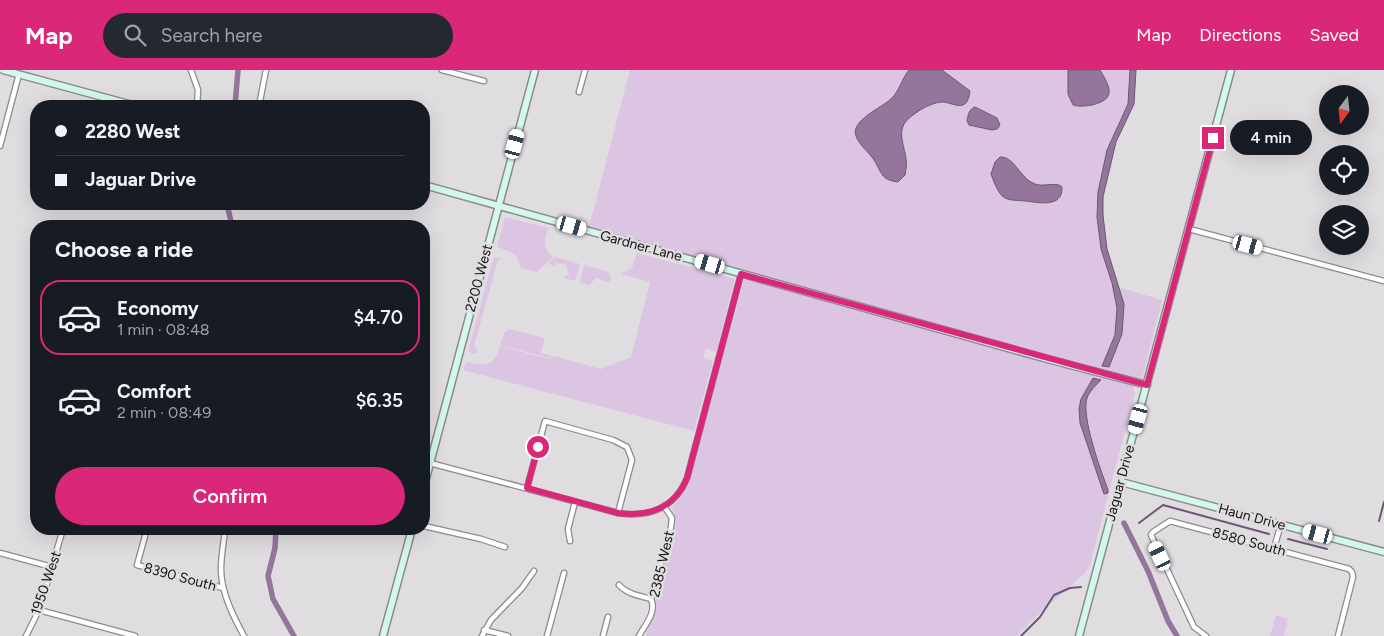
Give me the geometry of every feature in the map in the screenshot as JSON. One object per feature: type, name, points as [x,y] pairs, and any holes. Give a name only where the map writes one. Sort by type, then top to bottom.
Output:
[{"type":"street","points":[[3,70],[114,100]]},
{"type":"street","points":[[191,70],[198,90],[197,100]]},
{"type":"street","points":[[260,100],[266,70]]},
{"type":"street","points":[[442,70],[484,81]]},
{"type":"street","name":"2200 West","points":[[430,463],[535,70]]},
{"type":"street","points":[[579,92],[585,70]]},
{"type":"street","name":"Jaguar Drive","points":[[1079,636],[1231,70]]},
{"type":"street","points":[[0,146],[19,74]]},
{"type":"street","name":"Gardner Lane","points":[[430,187],[1147,385]]},
{"type":"street","points":[[1189,229],[1384,281]]},
{"type":"street","points":[[430,463],[618,513],[644,514],[664,506],[679,492],[687,478],[741,274]]},
{"type":"street","points":[[527,488],[545,421],[618,441],[627,447],[632,460],[618,513]]},
{"type":"street","name":"Haun Drive","points":[[1120,482],[1384,552]]},
{"type":"street","points":[[570,541],[568,529],[575,502]]},
{"type":"street","name":"2385 West","points":[[639,636],[648,624],[653,604],[651,599],[672,523],[672,518],[664,506]]},
{"type":"street","name":"8580 South","points":[[1206,636],[1194,628],[1151,535],[1167,523],[1174,522],[1344,566],[1352,572],[1353,577],[1338,636]]},
{"type":"street","points":[[1274,548],[1281,524]]},
{"type":"street","points":[[430,527],[481,539],[505,547]]},
{"type":"street","name":"1950 West","points":[[26,636],[40,610],[62,535]]},
{"type":"street","name":"8390 South","points":[[145,535],[137,565],[223,588]]},
{"type":"street","points":[[224,535],[221,567],[223,588],[234,618],[244,636]]},
{"type":"street","points":[[383,636],[410,535]]},
{"type":"street","points":[[0,552],[52,567]]},
{"type":"street","points":[[482,636],[484,630],[498,611],[522,588],[534,571]]},
{"type":"street","points":[[547,636],[564,573]]},
{"type":"street","points":[[619,585],[630,593],[651,599]]},
{"type":"street","points":[[40,610],[135,636]]},
{"type":"street","points":[[603,636],[608,617]]},
{"type":"street","points":[[484,630],[508,636]]},
{"type":"shaded area","points":[[630,70],[1136,70],[1134,104],[1116,142],[1103,197],[1103,215],[1107,249],[1118,287],[1162,300],[1142,379],[1137,378],[1133,389],[1135,393],[1090,565],[1085,573],[1017,636],[646,636],[676,523],[672,508],[682,495],[689,480],[744,280],[746,280],[748,274],[589,227]]},
{"type":"shaded area","points":[[909,70],[942,70],[970,91],[966,103],[962,105],[959,106],[945,102],[936,103],[920,110],[904,124],[902,137],[906,167],[905,175],[898,182],[885,178],[874,160],[857,139],[855,130],[862,120],[894,96]]},
{"type":"shaded area","points":[[1068,70],[1100,70],[1108,87],[1108,96],[1092,105],[1073,105],[1068,94]]},
{"type":"shaded area","points":[[1130,70],[1136,70],[1134,104],[1116,142],[1103,197],[1107,249],[1124,304],[1122,334],[1109,367],[1102,366],[1115,335],[1117,308],[1112,283],[1101,249],[1097,217],[1098,192],[1107,150],[1128,104]]},
{"type":"shaded area","points":[[975,107],[997,118],[1000,125],[997,129],[992,130],[969,125],[967,121],[968,114]]},
{"type":"shaded area","points":[[1000,157],[1013,163],[1034,184],[1059,185],[1062,187],[1058,199],[1042,203],[1005,198],[998,191],[991,174],[995,162]]},
{"type":"shaded area","points":[[505,217],[548,228],[545,240],[546,247],[553,257],[537,272],[520,268],[518,259],[515,256],[497,247]]},
{"type":"shaded area","points":[[637,253],[735,279],[716,352],[706,349],[703,358],[713,361],[694,431],[463,370],[467,362],[484,364],[492,361],[498,353],[500,346],[549,359],[554,356],[601,369],[631,357],[650,282],[621,274],[632,268]]},
{"type":"shaded area","points":[[495,257],[500,258],[502,261],[498,260],[474,346],[478,350],[475,354],[469,352],[469,348]]},
{"type":"shaded area","points":[[555,257],[580,264],[575,281],[565,278],[565,276],[569,275],[566,265],[556,263],[555,266],[548,264]]},
{"type":"shaded area","points":[[584,265],[609,272],[611,278],[609,282],[596,278],[589,285],[580,283]]},
{"type":"shaded area","points":[[509,329],[545,338],[541,353],[552,356],[549,358],[500,345],[504,333]]},
{"type":"shaded area","points":[[1093,378],[1101,380],[1087,398],[1087,418],[1093,444],[1108,490],[1108,493],[1104,494],[1080,423],[1079,409],[1081,399]]},
{"type":"shaded area","points":[[1276,615],[1288,619],[1284,636],[1270,636]]},
{"type":"waterway","points":[[236,100],[238,70]]},
{"type":"waterway","points":[[228,210],[231,220]]},
{"type":"waterway","points":[[1379,521],[1384,502]]},
{"type":"waterway","points":[[1139,523],[1163,505],[1269,534]]},
{"type":"waterway","points":[[1124,523],[1148,571],[1168,621],[1177,636]]},
{"type":"waterway","points":[[276,535],[275,548],[268,576],[273,599],[294,636]]},
{"type":"waterway","points":[[1288,539],[1327,549]]},
{"type":"waterway","points":[[1021,636],[1040,617],[1054,595],[1070,588],[1081,587]]},
{"type":"route","points":[[538,447],[527,488],[631,515],[656,511],[673,499],[687,478],[741,274],[1147,385],[1213,138]]}]
